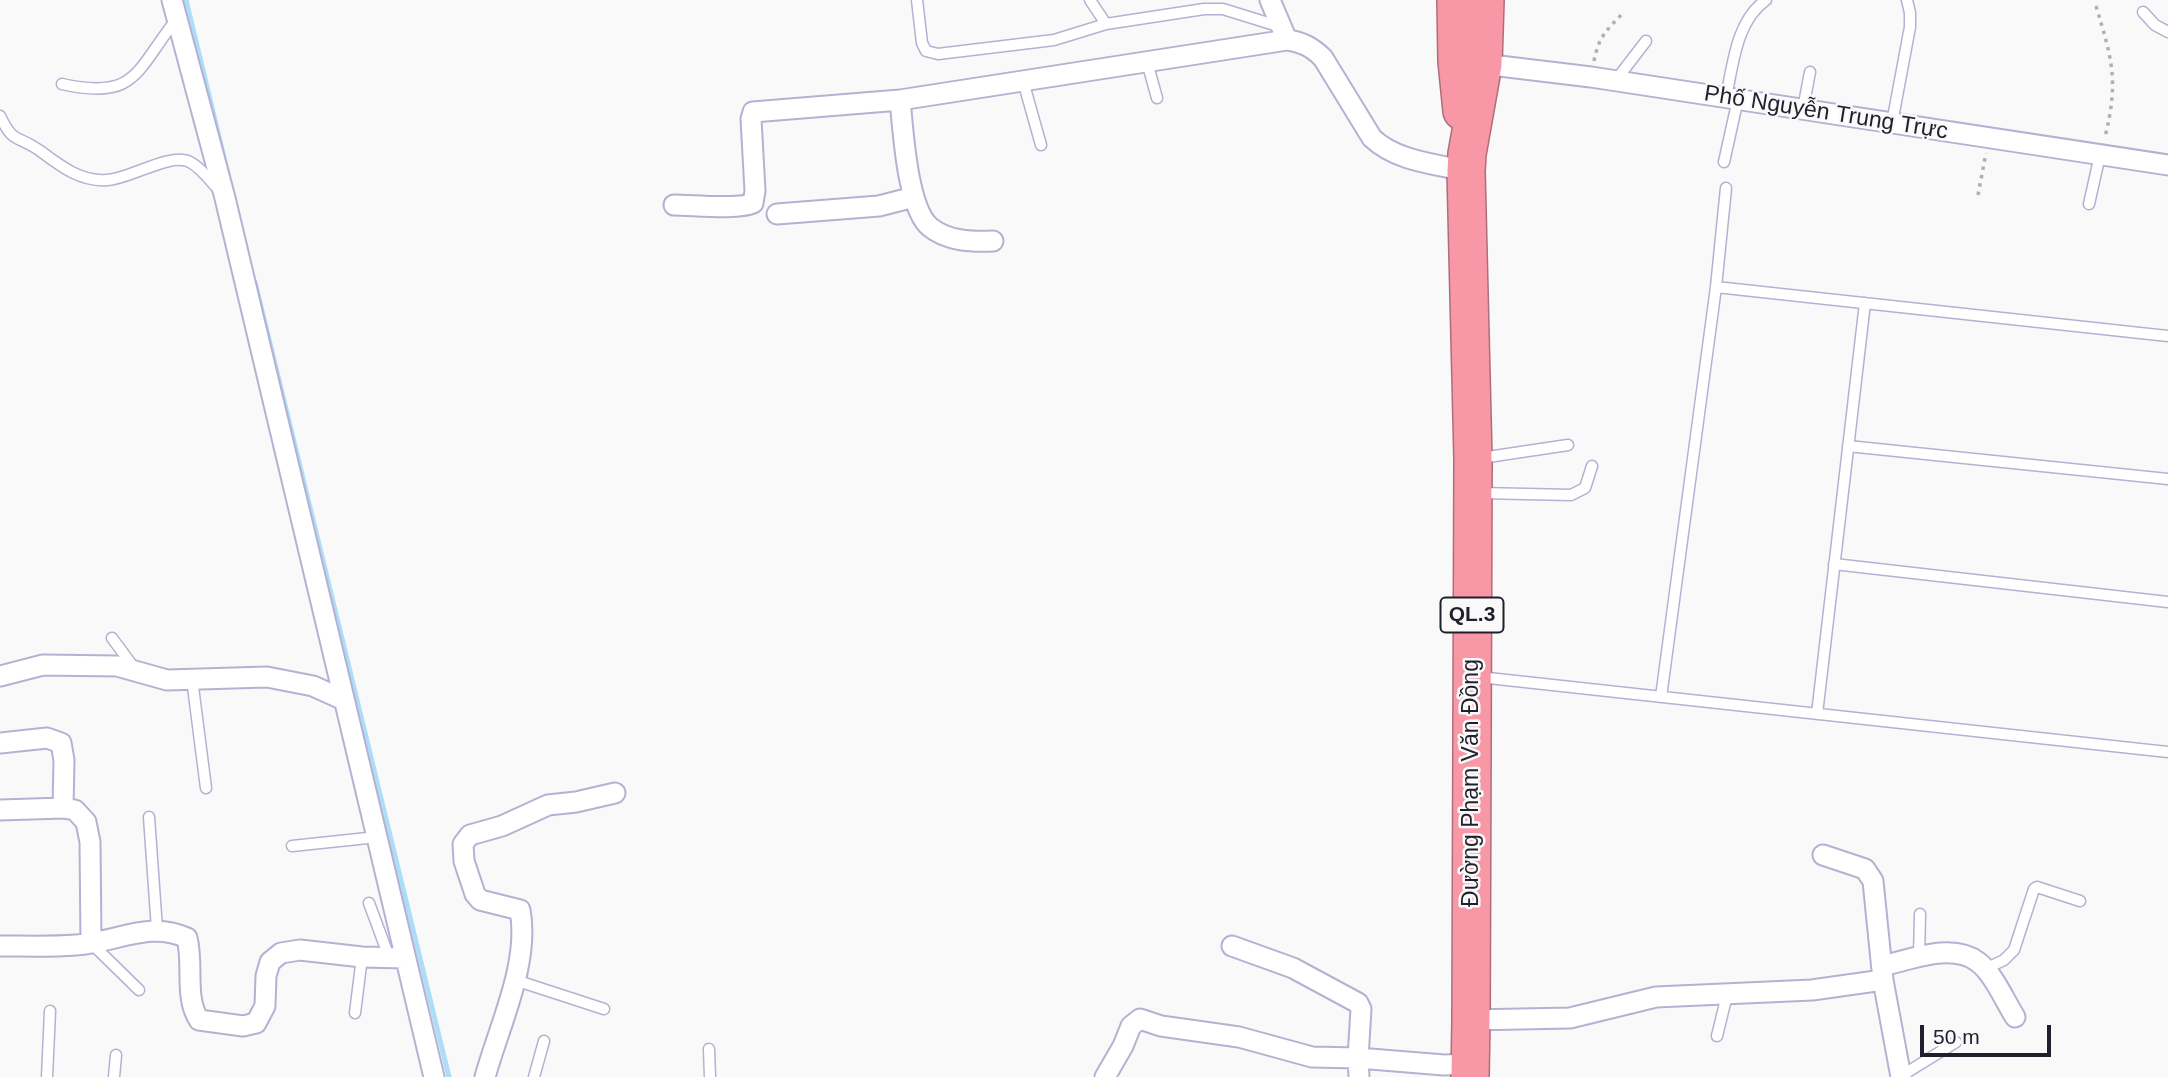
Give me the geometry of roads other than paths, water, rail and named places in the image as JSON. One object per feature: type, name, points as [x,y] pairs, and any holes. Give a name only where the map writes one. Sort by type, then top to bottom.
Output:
[{"type":"highway","name":"Đường Phạm Văn Đồng","points":[[1456,0],[1458,80],[1467,162],[1473,476],[1470,1071]]},
{"type":"highway","name":"Đường Phạm Văn Đồng","points":[[1467,162],[1483,64],[1485,0]]},
{"type":"street","points":[[172,0],[225,198],[377,838],[397,958],[434,1077]]},
{"type":"street","points":[[1270,0],[1284,34]]},
{"type":"street","points":[[674,205],[737,206],[753,203],[753,112],[900,100],[1147,62],[1284,34],[1314,48],[1323,58],[1372,138],[1382,148],[1395,154],[1467,162]]},
{"type":"street","name":"Phố Nguyễn Trung Trực","points":[[1483,64],[1591,76],[2168,165]]},
{"type":"street","points":[[900,100],[905,156],[914,197],[925,223],[939,233],[971,242],[993,241]]},
{"type":"street","points":[[777,214],[880,206],[914,197]]},
{"type":"street","points":[[0,676],[43,665],[117,666],[167,680],[280,678],[325,690],[344,701]]},
{"type":"street","points":[[0,743],[47,738],[61,743],[64,760],[63,808]]},
{"type":"street","points":[[485,1077],[515,980],[523,922],[520,910],[480,900],[475,894],[464,861],[463,844],[470,835],[502,826],[548,806],[615,793]]},
{"type":"street","points":[[0,810],[63,808],[75,810],[86,822],[90,842],[91,943]]},
{"type":"street","points":[[1823,855],[1865,869],[1871,874],[1882,973],[1901,1077]]},
{"type":"street","points":[[0,946],[79,945],[157,929],[174,932],[187,938],[191,953],[193,1011],[200,1020],[243,1026],[256,1023],[265,1006],[266,976],[270,962],[281,953],[300,950],[397,958]]},
{"type":"street","points":[[1232,946],[1293,968],[1358,1003],[1361,1009],[1359,1067]]},
{"type":"street","points":[[1471,1020],[1570,1018],[1656,997],[1822,989],[1946,952],[1976,960],[1985,969],[2015,1017]]},
{"type":"street","points":[[1112,1074],[1131,1026],[1140,1019],[1161,1026],[1239,1037],[1359,1067],[1444,1065],[1470,1071]]},
{"type":"lane","points":[[917,0],[922,43],[931,54],[1055,40],[1106,24],[1204,9],[1223,9],[1284,34]]},
{"type":"lane","points":[[1090,0],[1106,24]]},
{"type":"lane","points":[[1724,162],[1739,40],[1748,18],[1756,7],[1766,0]]},
{"type":"lane","points":[[1892,123],[1910,27],[1907,0]]},
{"type":"lane","points":[[2143,12],[2155,25],[2168,32]]},
{"type":"lane","points":[[62,84],[85,89],[105,89],[126,81],[138,74],[176,20]]},
{"type":"lane","points":[[1616,80],[1646,41]]},
{"type":"lane","points":[[1147,62],[1157,98]]},
{"type":"lane","points":[[1802,109],[1810,72]]},
{"type":"lane","points":[[1023,81],[1041,145]]},
{"type":"lane","points":[[0,116],[8,133],[15,139],[37,149],[62,168],[81,176],[106,180],[169,162],[188,161],[204,173],[225,198]]},
{"type":"lane","points":[[2089,204],[2100,155]]},
{"type":"lane","points":[[1661,697],[1716,287],[1726,188]]},
{"type":"lane","points":[[1716,287],[2168,336]]},
{"type":"lane","points":[[1817,713],[1865,303]]},
{"type":"lane","points":[[1473,476],[1568,445]]},
{"type":"lane","points":[[1848,446],[2168,479]]},
{"type":"lane","points":[[1473,476],[1571,495],[1586,488],[1592,466]]},
{"type":"lane","points":[[1834,564],[2168,602]]},
{"type":"lane","points":[[113,638],[137,671]]},
{"type":"lane","points":[[1472,676],[2168,752]]},
{"type":"lane","points":[[192,679],[206,788]]},
{"type":"lane","points":[[149,817],[157,929]]},
{"type":"lane","points":[[292,846],[377,838]]},
{"type":"lane","points":[[1985,969],[2004,960],[2014,950],[2036,887],[2080,901]]},
{"type":"lane","points":[[369,903],[397,958]]},
{"type":"lane","points":[[1919,958],[1920,914]]},
{"type":"lane","points":[[91,943],[139,990]]},
{"type":"lane","points":[[355,1013],[362,957]]},
{"type":"lane","points":[[515,980],[604,1009]]},
{"type":"lane","points":[[1717,1036],[1727,995]]},
{"type":"lane","points":[[47,1077],[50,1011]]},
{"type":"lane","points":[[534,1077],[544,1041]]},
{"type":"lane","points":[[1901,1077],[1956,1042]]},
{"type":"lane","points":[[709,1049],[710,1077]]},
{"type":"lane","points":[[114,1077],[116,1055]]},
{"type":"waterway","points":[[186,0],[228,174]]},
{"type":"waterway","points":[[255,282],[449,1077]]}]
